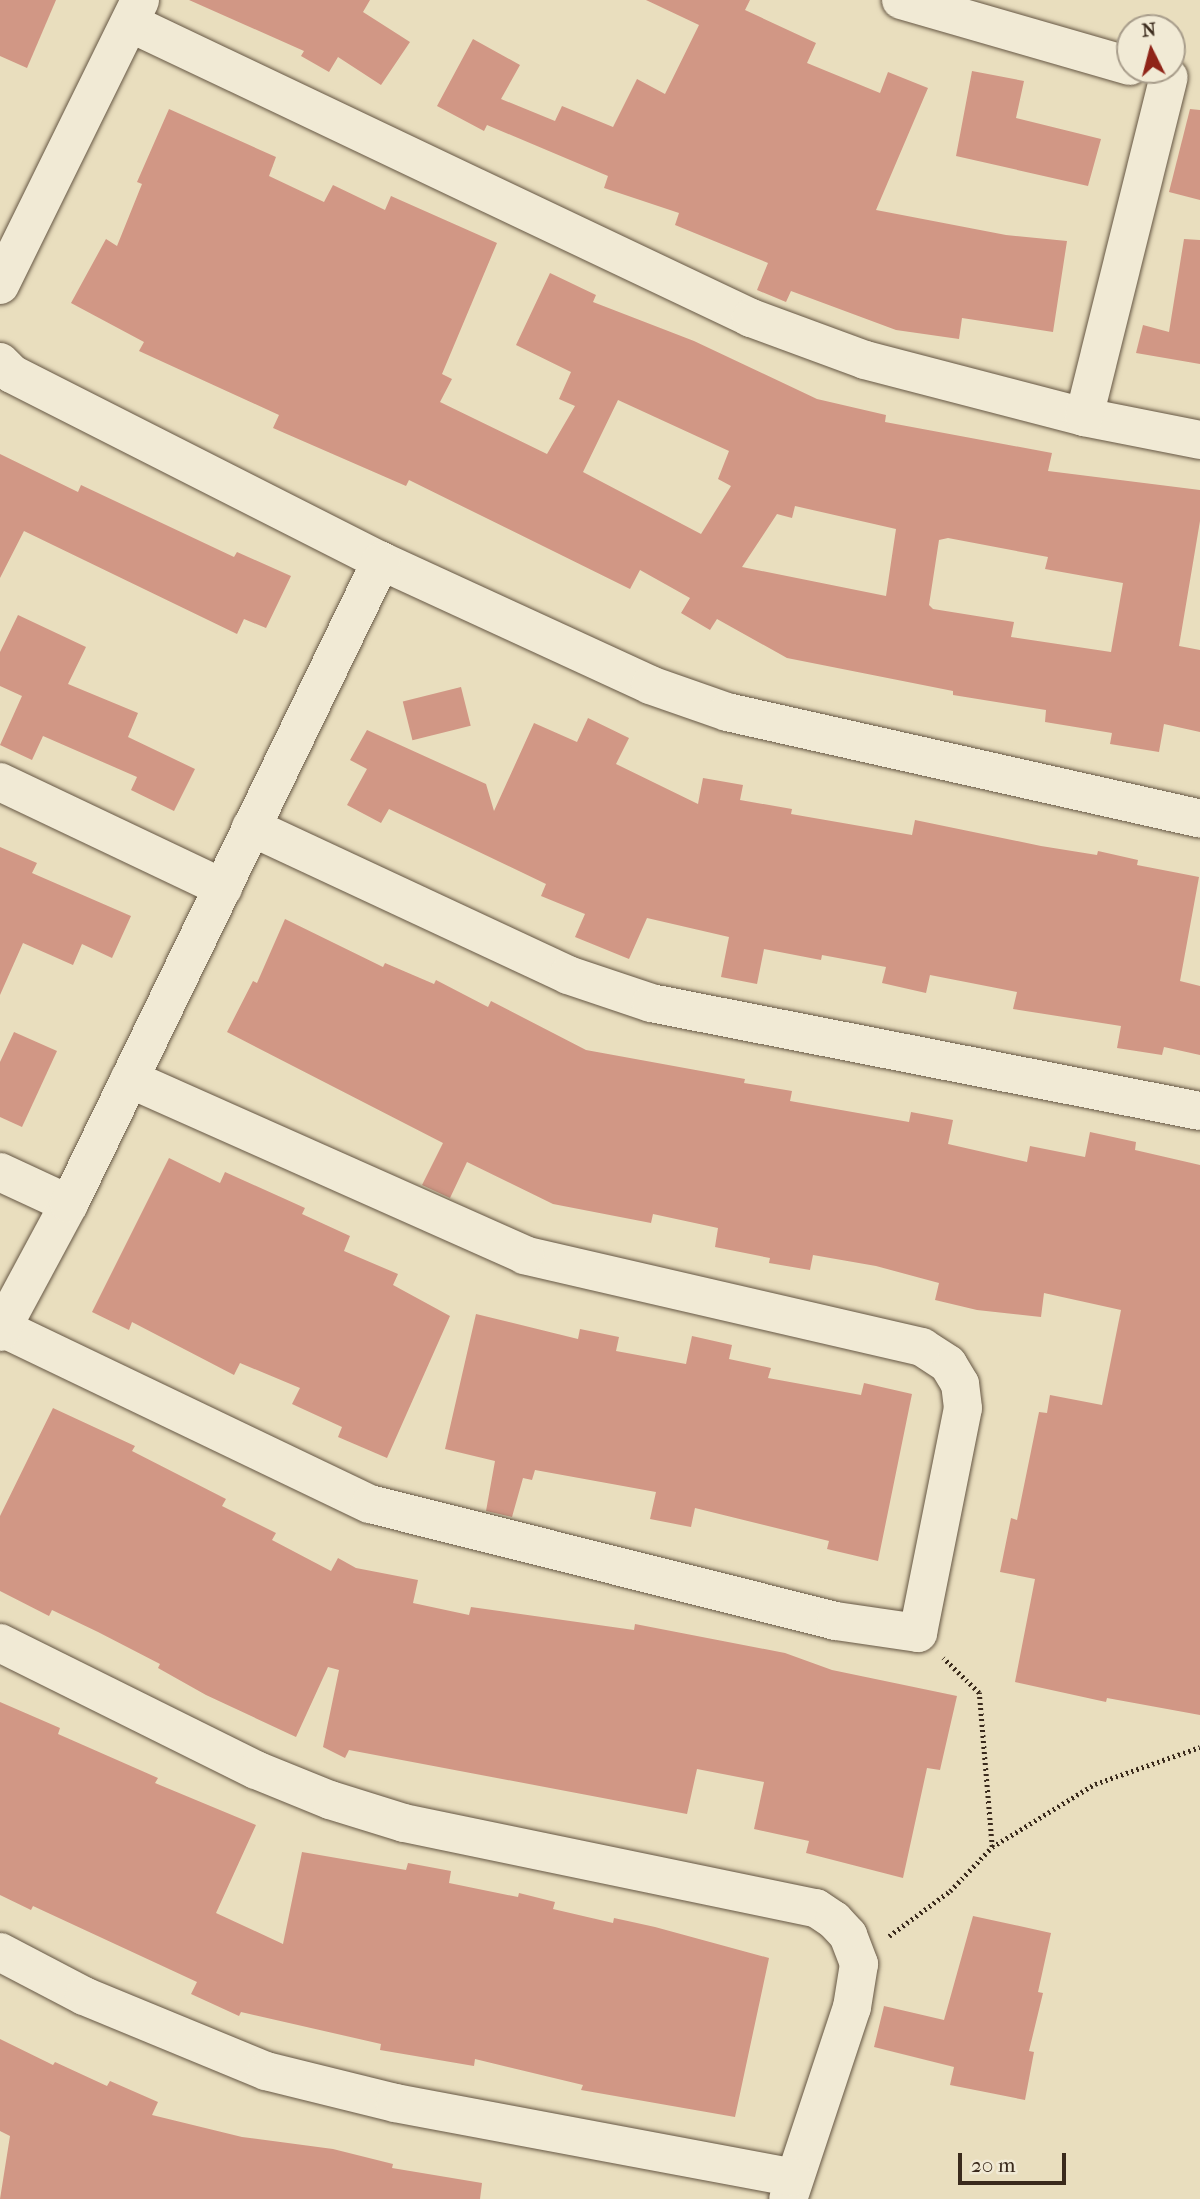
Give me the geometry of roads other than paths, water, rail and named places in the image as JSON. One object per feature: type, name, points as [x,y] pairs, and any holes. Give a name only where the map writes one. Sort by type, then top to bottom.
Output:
[{"type":"street","points":[[901,0],[1116,62]]},
{"type":"street","points":[[0,285],[135,12],[751,318],[865,360],[1084,417],[1200,440]]},
{"type":"street","points":[[1084,417],[1169,84]]},
{"type":"street","points":[[0,362],[12,374],[382,561],[650,685],[727,712],[1200,819]]},
{"type":"street","points":[[129,1079],[525,1255],[922,1347],[948,1364],[960,1384],[963,1408],[918,1633],[836,1621],[370,1504],[1,1330],[69,1203],[129,1079],[223,888],[251,827],[382,561]]},
{"type":"street","points":[[0,782],[223,888]]},
{"type":"street","points":[[251,827],[568,975],[651,1003],[1200,1111]]},
{"type":"street","points":[[0,1172],[69,1203]]},
{"type":"street","points":[[0,1643],[256,1770],[330,1800],[404,1823],[816,1909],[848,1935],[859,1964],[852,2007],[790,2188],[395,2103],[266,2071],[84,1996],[0,1952]]}]
